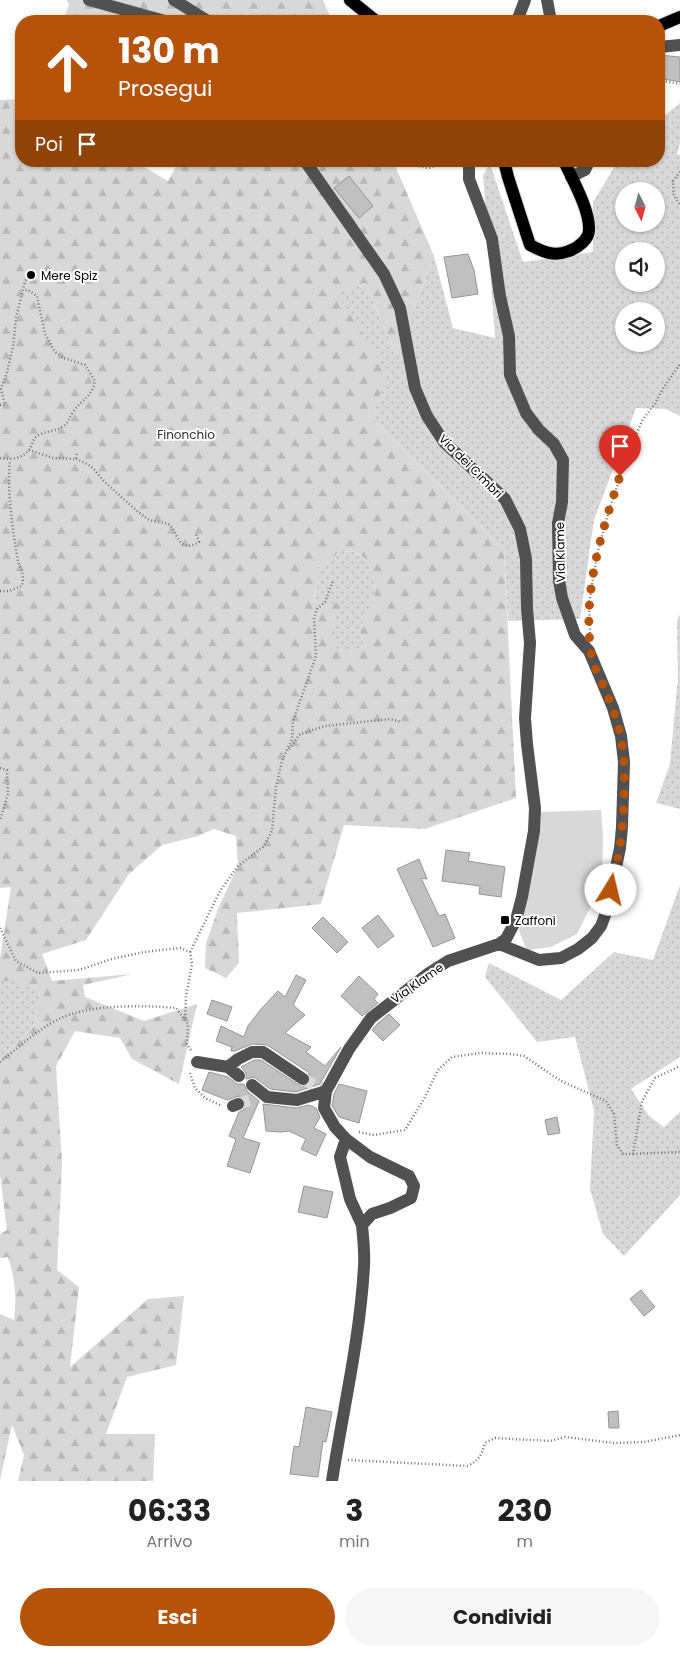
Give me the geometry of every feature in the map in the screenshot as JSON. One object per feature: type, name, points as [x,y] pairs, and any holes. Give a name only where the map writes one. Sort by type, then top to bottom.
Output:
[{"type":"main road","points":[[350,0],[369,15]]},
{"type":"main road","points":[[665,24],[680,18]]},
{"type":"main road","points":[[506,167],[530,244],[545,254],[563,254],[574,250],[584,241],[589,231],[584,202],[567,167]]},
{"type":"street","points":[[89,0],[143,15]]},
{"type":"street","points":[[174,0],[198,15]]},
{"type":"street","points":[[519,15],[525,0]]},
{"type":"street","points":[[547,0],[550,15]]},
{"type":"street","points":[[665,46],[680,45]]},
{"type":"street","name":"Via dei Cimbri","points":[[309,167],[384,274],[400,308],[414,388],[427,416],[444,442],[505,499],[520,529],[526,559],[530,643],[525,718],[535,808],[534,831],[516,920],[506,939],[499,944]]},
{"type":"street","name":"Via Klame","points":[[323,1090],[370,1018],[429,973],[448,961],[499,944],[539,960],[561,958],[578,949],[592,938],[601,926],[607,910],[620,848],[624,762],[621,736],[613,708],[589,651],[575,635],[565,608],[559,580],[558,523],[562,502],[563,460],[554,444],[539,430],[526,413],[510,375],[509,336],[500,296],[492,239],[469,180],[469,167]]},
{"type":"street","points":[[571,177],[585,170],[586,167]]},
{"type":"street","points":[[228,1067],[252,1052],[263,1052],[303,1079]]},
{"type":"street","points":[[192,1062],[228,1067],[239,1076]]},
{"type":"street","points":[[252,1085],[259,1097],[297,1100],[323,1090],[324,1108],[335,1127],[350,1135],[370,1157],[409,1176],[414,1186],[411,1198],[372,1214],[362,1225]]},
{"type":"street","points":[[332,1481],[358,1331],[364,1265],[362,1225],[350,1199],[340,1157],[350,1135]]},
{"type":"path","points":[[665,81],[680,84]]},
{"type":"path","points":[[680,172],[673,181],[674,196],[680,205]]},
{"type":"path","points":[[0,405],[5,405],[1,389],[11,355],[16,318],[25,281],[31,275]]},
{"type":"path","points":[[0,458],[10,460],[29,450],[36,437],[64,426],[70,419],[72,412],[89,396],[93,389],[94,381],[85,365],[64,358],[56,352],[45,334],[37,296],[28,290],[23,290]]},
{"type":"path","points":[[592,659],[590,604],[603,528],[624,465],[644,419],[680,364]]},
{"type":"path","points":[[29,450],[53,458],[76,459],[91,467],[148,520],[167,524],[173,528],[176,538],[180,543],[187,545],[199,542],[196,534]]},
{"type":"path","points":[[76,459],[77,452]]},
{"type":"path","points":[[0,591],[9,591],[22,586],[24,575],[18,559],[8,482],[10,460]]},
{"type":"path","points":[[185,1020],[186,997],[192,964],[190,952],[220,892],[238,866],[263,847],[272,831],[276,787],[285,754],[292,739],[295,714],[316,656],[314,618],[317,609],[326,602],[333,580]]},
{"type":"path","points":[[285,754],[300,734],[325,726],[390,719],[402,722]]},
{"type":"path","points":[[0,768],[7,770],[8,794],[0,820]]},
{"type":"path","points":[[0,928],[16,961],[38,973],[79,970],[112,959],[144,952],[180,948],[190,952]]},
{"type":"path","points":[[0,1062],[38,1031],[61,1018],[86,1011],[144,1006],[176,1008],[188,1024],[187,1044],[192,1062],[195,1088],[205,1098],[220,1106],[236,1105]]},
{"type":"path","points":[[187,1044],[192,1062]]},
{"type":"path","points":[[350,1135],[374,1135],[405,1130],[424,1099],[438,1070],[452,1057],[480,1053],[511,1054],[524,1056],[561,1081],[606,1101],[614,1114],[617,1145],[623,1154],[680,1152]]},
{"type":"path","points":[[633,1154],[642,1101],[655,1078],[680,1066]]},
{"type":"path","points":[[335,1460],[358,1459],[468,1466],[478,1461],[485,1443],[495,1438],[550,1441],[565,1437],[614,1443],[651,1441],[680,1436]]},
{"type":"green space","points":[[66,0],[323,0],[329,15],[65,15],[69,4]]},
{"type":"green space","name":"Finonchio","points":[[15,99],[15,167],[144,167],[168,181],[176,167],[396,167],[434,256],[396,354],[365,283],[336,293],[388,374],[371,417],[504,550],[516,798],[425,829],[344,825],[321,904],[237,913],[239,963],[226,978],[205,968],[206,943],[220,904],[238,866],[236,836],[214,829],[198,836],[162,845],[129,874],[86,940],[42,954],[52,981],[133,974],[83,985],[85,997],[144,1021],[197,1004],[179,1084],[132,1059],[120,1038],[75,1031],[56,1066],[62,1163],[57,1270],[79,1287],[70,1367],[148,1299],[184,1296],[176,1365],[127,1377],[106,1434],[155,1434],[153,1481],[18,1481],[24,1455],[12,1425],[0,1480],[0,1314],[14,1320],[15,1296],[14,1280],[8,1257],[0,1258],[0,1234],[7,1230],[0,1175],[0,1060],[34,1026],[40,992],[15,981],[0,981],[0,958],[11,887],[0,888],[0,100]],"holes":[[[339,551],[355,552],[367,562],[374,577],[375,585],[370,611],[359,629],[365,646],[353,652],[338,650],[334,640],[333,616],[344,604],[313,602],[318,581],[318,566],[330,561]]]},
{"type":"green space","points":[[680,103],[680,143],[677,154],[680,155],[680,416],[666,409],[636,408],[594,520],[580,619],[508,621],[504,550],[371,417],[336,293],[365,283],[396,354],[434,256],[453,328],[495,338],[483,175],[488,167],[491,167],[523,262],[593,252],[593,202],[614,167],[665,167],[665,115]]},
{"type":"green space","points":[[339,551],[355,552],[362,556],[374,577],[373,601],[369,614],[359,629],[365,646],[353,652],[338,650],[313,603],[318,581],[318,566],[330,561]]},
{"type":"green space","points":[[680,614],[680,809],[656,803],[670,764],[678,677],[677,621]]},
{"type":"green space","points":[[601,810],[603,838],[602,875],[591,906],[577,934],[551,947],[529,950],[526,948],[519,931],[540,812]]},
{"type":"green space","points":[[680,885],[680,1057],[631,1089],[649,1116],[664,1127],[680,1112],[680,1195],[624,1256],[603,1234],[590,1189],[594,1110],[575,1037],[537,1042],[485,977],[489,963],[561,1000],[614,952],[653,960]]},
{"type":"green space","points":[[0,981],[15,981],[40,991],[34,1026],[0,1060]]},
{"type":"building","points":[[665,56],[680,57],[680,82],[665,79]]},
{"type":"building","points":[[349,176],[373,206],[359,218],[334,188]]},
{"type":"building","points":[[468,254],[474,270],[478,294],[452,298],[444,257]]},
{"type":"building","points":[[446,850],[470,853],[468,861],[505,867],[501,897],[479,894],[480,886],[442,881]]},
{"type":"building","points":[[419,859],[427,879],[421,878],[439,916],[445,914],[455,938],[433,947],[397,869]]},
{"type":"building","points":[[378,915],[394,936],[378,948],[362,928]]},
{"type":"building","points":[[323,917],[348,942],[337,953],[312,928]]},
{"type":"building","points":[[296,975],[306,980],[293,1005],[305,1015],[285,1033],[311,1047],[306,1052],[325,1066],[341,1047],[320,1084],[296,1092],[270,1089],[254,1077],[246,1079],[246,1073],[241,1067],[254,1060],[261,1060],[302,1087],[309,1084],[310,1076],[308,1072],[267,1045],[252,1044],[231,1051],[232,1047],[216,1041],[221,1026],[244,1037],[248,1026],[278,991],[285,997]]},
{"type":"building","points":[[359,976],[378,994],[374,999],[378,1003],[362,1016],[341,996]]},
{"type":"building","points":[[212,1000],[232,1007],[227,1021],[207,1014]]},
{"type":"building","points":[[389,1014],[400,1025],[383,1041],[372,1030]]},
{"type":"building","points":[[209,1072],[228,1077],[237,1084],[244,1084],[247,1091],[259,1101],[243,1138],[260,1143],[250,1173],[227,1166],[236,1139],[229,1136],[239,1112],[245,1109],[245,1101],[239,1096],[227,1100],[202,1090]]},
{"type":"building","points":[[339,1084],[367,1091],[359,1123],[339,1117],[332,1106],[334,1094]]},
{"type":"building","points":[[263,1104],[296,1108],[309,1105],[316,1108],[320,1117],[314,1128],[326,1134],[316,1156],[301,1149],[306,1139],[289,1131],[266,1131]]},
{"type":"building","points":[[557,1117],[560,1133],[548,1135],[545,1120]]},
{"type":"building","points":[[304,1186],[333,1192],[327,1218],[298,1212]]},
{"type":"building","points":[[641,1290],[655,1307],[644,1316],[630,1299]]},
{"type":"building","points":[[306,1407],[332,1412],[326,1442],[323,1441],[318,1477],[290,1474],[294,1446],[299,1447]]},
{"type":"building","points":[[618,1411],[619,1428],[609,1428],[608,1412]]},
{"type":"tunnel","points":[[303,1079],[321,1088]]},
{"type":"tunnel","points":[[238,1104],[254,1099]]},
{"type":"place","name":"Mere Spiz","points":[[31,275]]},
{"type":"place","name":"Zaffoni","points":[[505,920]]},
{"type":"route","points":[[611,890],[620,848],[624,762],[621,736],[613,708],[592,659],[590,604],[603,528],[620,476]]}]
